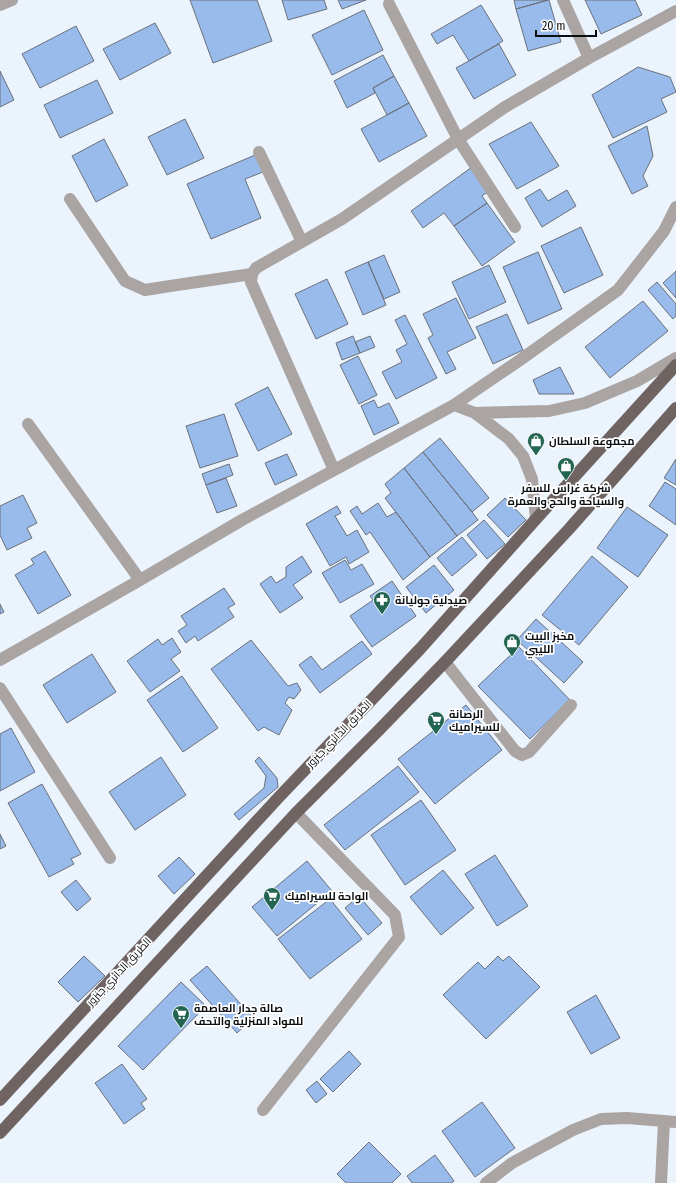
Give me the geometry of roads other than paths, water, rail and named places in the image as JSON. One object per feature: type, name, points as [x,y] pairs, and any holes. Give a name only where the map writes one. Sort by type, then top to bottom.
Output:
[{"type":"main road","name":"الطريق الدائري جنزور","points":[[0,1100],[279,797],[420,649],[676,365]]},
{"type":"main road","name":"الطريق الدائري جنزور","points":[[0,1133],[296,813],[378,732],[445,662],[569,529],[676,408]]},
{"type":"street","points":[[0,4],[12,0]]},
{"type":"street","points":[[563,0],[589,58]]},
{"type":"street","points":[[389,4],[458,139],[515,227]]},
{"type":"street","points":[[334,470],[251,282],[252,274],[256,268],[342,219],[505,107],[589,58],[676,11]]},
{"type":"street","points":[[259,152],[302,242]]},
{"type":"street","points":[[70,199],[125,281],[145,290],[252,274]]},
{"type":"street","points":[[0,660],[242,520],[454,405],[618,290],[664,231],[676,207]]},
{"type":"street","points":[[475,413],[549,411],[585,403],[637,381],[676,358]]},
{"type":"street","points":[[454,405],[475,413],[509,439],[523,456],[532,478],[536,519]]},
{"type":"street","points":[[28,424],[140,580]]},
{"type":"street","points":[[445,662],[515,750],[522,754],[529,752],[572,705]]},
{"type":"street","points":[[0,688],[110,858]]},
{"type":"street","points":[[263,1110],[399,937],[395,915],[296,813]]},
{"type":"street","points":[[486,1183],[512,1163],[573,1130],[601,1119],[627,1118],[670,1121],[661,1183]]},
{"type":"place","name":"مجموعة السلطان","points":[[536,456]]},
{"type":"place","name":"شركة غراس للسفر والسياحة والحج والعمرة","points":[[566,481]]},
{"type":"place","name":"صيدلية جوليانة","points":[[382,615]]},
{"type":"place","name":"مخبز البيت الليبي","points":[[512,657]]},
{"type":"place","name":"الرصانة للسيراميك","points":[[436,735]]},
{"type":"place","name":"الواحة للسيراميك","points":[[272,911]]},
{"type":"place","name":"صالة جدار العاصمة للمواد المنزلية والتحف","points":[[181,1029]]}]
